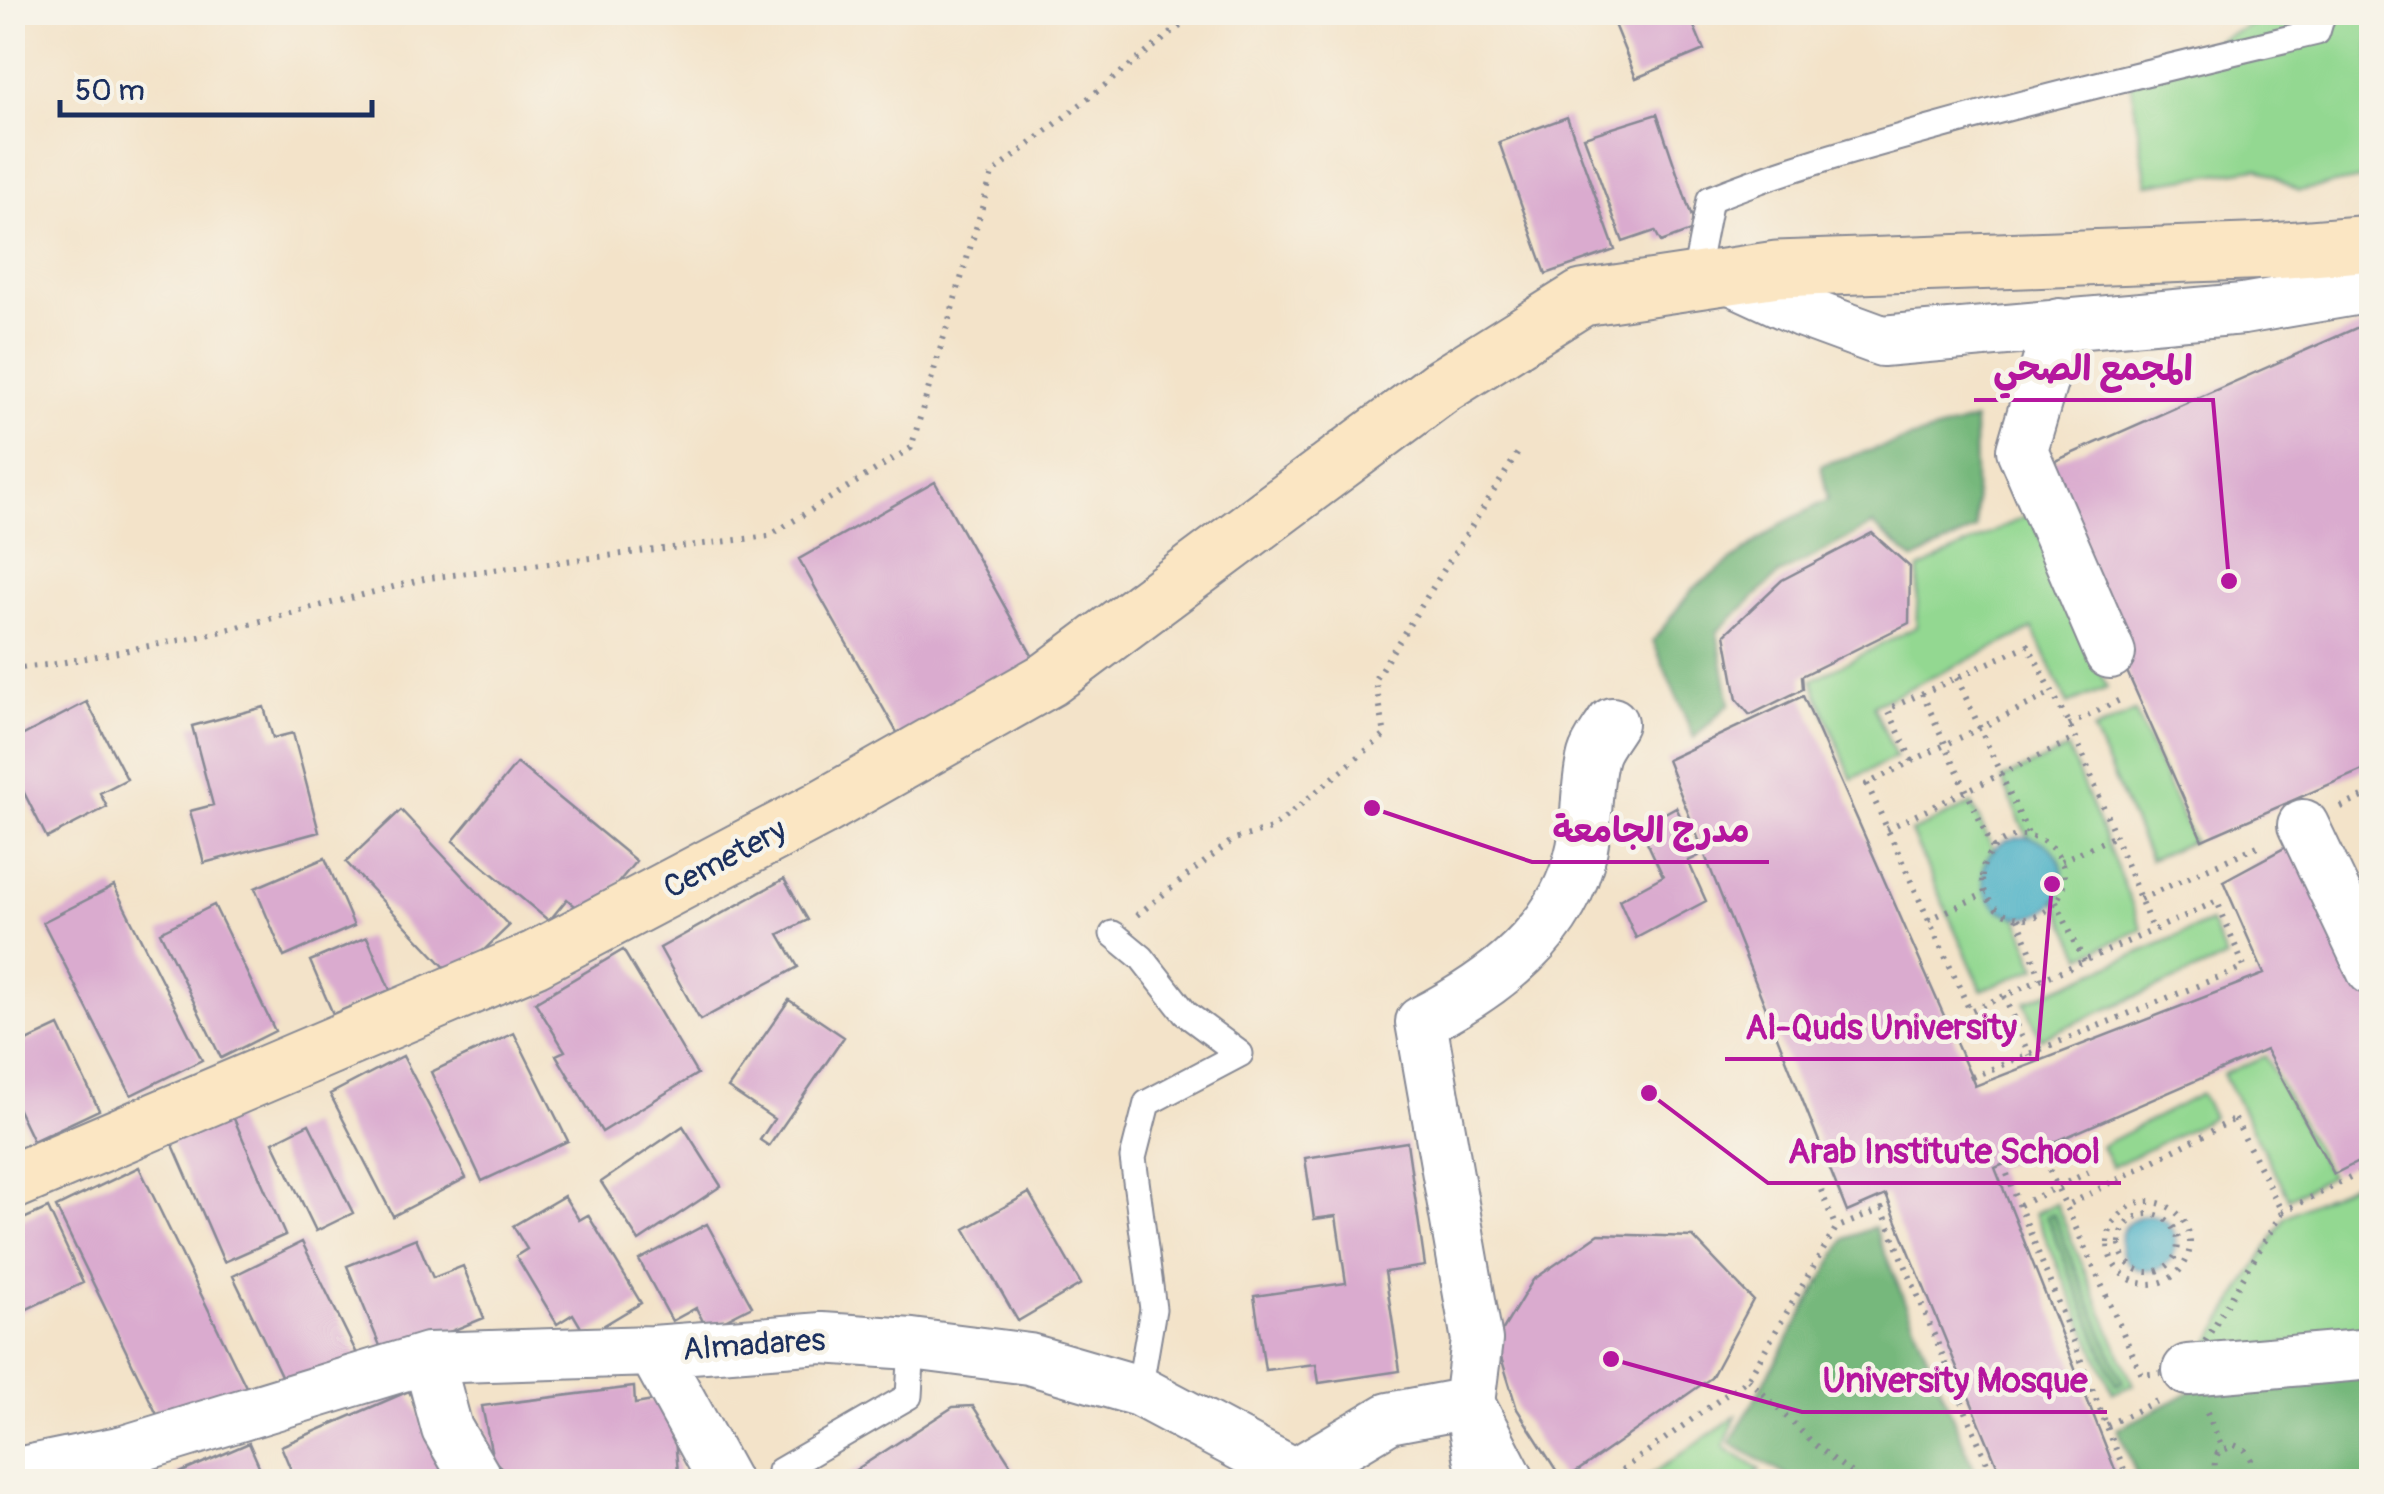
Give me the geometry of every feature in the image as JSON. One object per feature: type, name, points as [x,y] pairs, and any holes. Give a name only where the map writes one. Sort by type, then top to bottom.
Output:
[{"type":"street","name":"Cemetery","points":[[12,1182],[536,959],[820,809],[1049,679],[1442,386],[1582,298],[1777,269],[2273,251],[2372,242]]},
{"type":"street","points":[[1709,278],[1882,342],[2243,309],[2372,287]]},
{"type":"street","points":[[2059,324],[2022,450],[2119,675]]},
{"type":"street","points":[[1484,1482],[1469,1403],[1477,1340],[1421,1022],[1480,990],[1523,954],[1543,930],[1574,877],[1583,843],[1594,754],[1612,723]]},
{"type":"street","points":[[2303,825],[2372,970]]},
{"type":"street","name":"Almadares","points":[[40,1474],[428,1358],[654,1351],[822,1338],[912,1344],[1029,1359],[1139,1391],[1295,1474],[1390,1418],[1469,1403]]},
{"type":"street","points":[[654,1351],[725,1482]]},
{"type":"street","points":[[2174,1385],[2372,1354]]},
{"type":"street","points":[[428,1358],[447,1429],[478,1482]]},
{"type":"street","points":[[1469,1403],[1510,1482]]},
{"type":"lane","points":[[1709,278],[1710,199],[1834,155],[2037,100],[2316,32],[2323,12]]},
{"type":"lane","points":[[1113,934],[1142,958],[1185,1014],[1240,1054],[1148,1103],[1133,1158],[1152,1309],[1139,1391]]},
{"type":"lane","points":[[780,1471],[909,1396],[912,1344]]},
{"type":"path","points":[[12,668],[55,664],[207,635],[428,578],[769,536],[911,448],[992,174],[1198,12]]},
{"type":"path","points":[[1113,934],[1234,840],[1271,829],[1385,735],[1375,680],[1521,448]]},
{"type":"path","points":[[1912,761],[1888,709],[2028,645],[2076,738],[2153,930]]},
{"type":"path","points":[[2069,725],[2085,717],[2119,675]]},
{"type":"path","points":[[1956,678],[2030,837]]},
{"type":"path","points":[[1922,693],[1994,849]]},
{"type":"path","points":[[1972,1076],[2244,968],[2218,901],[1970,1011],[1867,784],[2052,693]]},
{"type":"path","points":[[1887,828],[2076,738]]},
{"type":"path","points":[[2015,836],[2030,837],[2053,850],[2060,861],[2063,882],[2056,902],[2039,915],[2018,918],[2004,914],[1986,893],[1983,870],[1994,849],[2015,836]]},
{"type":"path","points":[[2060,861],[2116,836]]},
{"type":"path","points":[[2140,899],[2224,862]]},
{"type":"path","points":[[1928,920],[1986,893]]},
{"type":"path","points":[[2056,902],[2084,962]]},
{"type":"path","points":[[2018,918],[2041,980]]},
{"type":"path","points":[[2004,996],[2029,1055]]},
{"type":"path","points":[[2066,1206],[2235,1119],[2282,1212]]},
{"type":"path","points":[[2045,1161],[2142,1375],[2174,1385]]},
{"type":"path","points":[[2107,1425],[2174,1385],[2282,1212],[2372,1167]]},
{"type":"path","points":[[2020,1206],[2095,1169]]},
{"type":"path","points":[[2007,1174],[2129,1482]]},
{"type":"path","points":[[1820,1190],[1836,1228]]},
{"type":"path","points":[[2155,1202],[2179,1214],[2187,1226],[2190,1252],[2176,1275],[2164,1282],[2138,1283],[2116,1267],[2108,1241],[2118,1216],[2128,1207],[2155,1202]]},
{"type":"path","points":[[1605,1482],[1748,1379],[1836,1228],[1882,1209],[1994,1482]]},
{"type":"path","points":[[2150,1214],[2168,1221],[2178,1238],[2174,1258],[2159,1271],[2139,1271],[2131,1266],[2120,1251],[2126,1224],[2150,1214]]},
{"type":"path","points":[[1748,1379],[1815,1446],[1862,1482]]},
{"type":"path","points":[[2226,1482],[2218,1476],[2214,1464],[2218,1452],[2228,1446],[2239,1446],[2249,1454],[2252,1465],[2244,1481]]},
{"type":"green space","points":[[2278,13],[2371,13],[2371,177],[2299,191],[2258,168],[2147,184],[2130,79]]},
{"type":"green space","points":[[1974,420],[1976,529],[1914,560],[1873,525],[1778,575],[1717,632],[1730,703],[1694,738],[1653,641],[1692,590],[1781,524],[1828,500],[1821,465]]},
{"type":"green space","points":[[2030,514],[2107,688],[2068,704],[2033,629],[1873,705],[1896,757],[1852,779],[1812,680],[1916,627],[1919,569]]},
{"type":"green space","points":[[2135,712],[2193,841],[2150,860],[2093,731]]},
{"type":"green space","points":[[2068,749],[2142,929],[2082,956],[2056,902],[2062,882],[2057,854],[2026,833],[2002,779]]},
{"type":"green space","points":[[1972,804],[1993,849],[1984,869],[1986,889],[1998,907],[2018,918],[2037,968],[1982,990],[1911,832]]},
{"type":"green space","points":[[2210,922],[2226,958],[2040,1038],[2025,1002]]},
{"type":"green space","points":[[2265,1056],[2330,1176],[2289,1198],[2223,1074]]},
{"type":"green space","points":[[2201,1094],[2213,1117],[2112,1167],[2101,1146]]},
{"type":"green space","points":[[2371,1174],[2371,1336],[2204,1352],[2285,1217]]},
{"type":"green space","points":[[2056,1203],[2133,1385],[2113,1393],[2035,1213]]},
{"type":"green space","points":[[2053,1213],[2123,1382],[2116,1385],[2046,1216]]},
{"type":"green space","points":[[1874,1227],[1979,1481],[1796,1481],[1730,1443],[1845,1239]]},
{"type":"green space","points":[[2371,1372],[2371,1481],[2139,1481],[2118,1429],[2206,1384]]},
{"type":"green space","points":[[1736,1416],[1724,1447],[1760,1470],[1749,1481],[1642,1481]]},
{"type":"water","points":[[2023,837],[2038,840],[2051,849],[2060,862],[2060,892],[2051,905],[2038,914],[2023,917],[2008,914],[1995,905],[1986,892],[1983,877],[1986,862],[1995,849],[2008,840]]},
{"type":"water","points":[[2148,1215],[2168,1223],[2176,1243],[2168,1263],[2148,1271],[2128,1263],[2120,1243],[2128,1223]]},
{"type":"building","points":[[1609,12],[1688,12],[1704,50],[1636,78]]},
{"type":"building","points":[[1657,114],[1696,229],[1661,242],[1655,231],[1623,242],[1584,137]]},
{"type":"building","points":[[1567,117],[1615,250],[1546,274],[1499,142]]},
{"type":"building","points":[[2372,321],[2372,766],[2202,840],[2037,469]]},
{"type":"building","points":[[935,482],[1038,666],[903,743],[799,559]]},
{"type":"building","points":[[1872,533],[1910,567],[1909,623],[1802,676],[1803,689],[1750,715],[1737,700],[1725,634],[1782,580]]},
{"type":"building","points":[[1803,696],[1975,1086],[2264,974],[2223,881],[2299,840],[2372,995],[2372,1155],[2334,1174],[2266,1050],[1995,1168],[2120,1482],[2004,1482],[1886,1195],[1847,1212],[1667,760]]},
{"type":"building","points":[[87,702],[127,779],[100,793],[107,807],[47,838],[12,769],[12,741]]},
{"type":"building","points":[[264,707],[273,738],[293,733],[319,832],[204,863],[190,811],[213,805],[192,726]]},
{"type":"building","points":[[517,763],[636,861],[589,918],[567,899],[549,921],[453,841]]},
{"type":"building","points":[[1676,807],[1699,856],[1688,861],[1706,901],[1636,938],[1619,900],[1663,876],[1640,827]]},
{"type":"building","points":[[401,810],[509,926],[455,978],[346,862]]},
{"type":"building","points":[[325,858],[354,926],[284,957],[255,888]]},
{"type":"building","points":[[784,879],[808,920],[779,934],[798,967],[700,1020],[660,948]]},
{"type":"building","points":[[114,886],[202,1060],[131,1095],[43,922]]},
{"type":"building","points":[[214,905],[275,1031],[221,1058],[160,932]]},
{"type":"building","points":[[367,937],[390,990],[333,1014],[310,961]]},
{"type":"building","points":[[623,950],[697,1074],[602,1132],[556,1055],[565,1051],[535,1002]]},
{"type":"building","points":[[789,1000],[844,1037],[769,1146],[760,1140],[774,1119],[728,1088]]},
{"type":"building","points":[[59,1026],[99,1110],[33,1141],[12,1097],[12,1048]]},
{"type":"building","points":[[514,1033],[568,1141],[482,1181],[431,1072]]},
{"type":"building","points":[[403,1056],[466,1178],[393,1216],[330,1094]]},
{"type":"building","points":[[231,1112],[285,1235],[224,1262],[170,1138]]},
{"type":"building","points":[[309,1124],[353,1213],[316,1231],[273,1142]]},
{"type":"building","points":[[683,1126],[721,1186],[639,1241],[601,1182]]},
{"type":"building","points":[[1407,1142],[1425,1266],[1385,1272],[1400,1371],[1319,1383],[1316,1364],[1265,1370],[1254,1296],[1346,1283],[1336,1216],[1314,1219],[1305,1158]]},
{"type":"building","points":[[139,1167],[248,1391],[165,1431],[56,1207]]},
{"type":"building","points":[[1029,1193],[1081,1284],[1018,1321],[965,1229]]},
{"type":"building","points":[[564,1196],[579,1220],[588,1215],[641,1303],[586,1336],[573,1314],[557,1324],[516,1256],[527,1249],[513,1226]]},
{"type":"building","points":[[48,1208],[83,1283],[12,1316],[12,1224]]},
{"type":"building","points":[[707,1224],[752,1306],[707,1329],[696,1308],[672,1321],[639,1260]]},
{"type":"building","points":[[1599,1234],[1693,1237],[1753,1300],[1711,1378],[1563,1481],[1517,1409],[1496,1341],[1533,1280]]},
{"type":"building","points":[[416,1238],[433,1278],[463,1266],[484,1318],[385,1358],[347,1266]]},
{"type":"building","points":[[302,1242],[359,1358],[289,1392],[233,1276]]},
{"type":"building","points":[[634,1387],[635,1404],[671,1398],[679,1482],[517,1482],[493,1460],[482,1406]]},
{"type":"building","points":[[409,1391],[444,1473],[424,1482],[296,1482],[281,1446]]},
{"type":"building","points":[[973,1406],[1022,1482],[837,1482],[953,1407]]},
{"type":"building","points":[[249,1443],[266,1482],[178,1482],[175,1475]]},
{"type":"building","points":[[151,1469],[155,1482],[114,1482],[114,1481]]},
{"type":"place","name":"المجمع الصحي","points":[[2229,581]]},
{"type":"place","name":"مدرج الجامعة","points":[[1372,808]]},
{"type":"place","name":"Al-Quds University","points":[[2052,884]]},
{"type":"place","name":"Arab Institute School","points":[[1649,1093]]},
{"type":"place","name":"University Mosque","points":[[1611,1359]]}]
